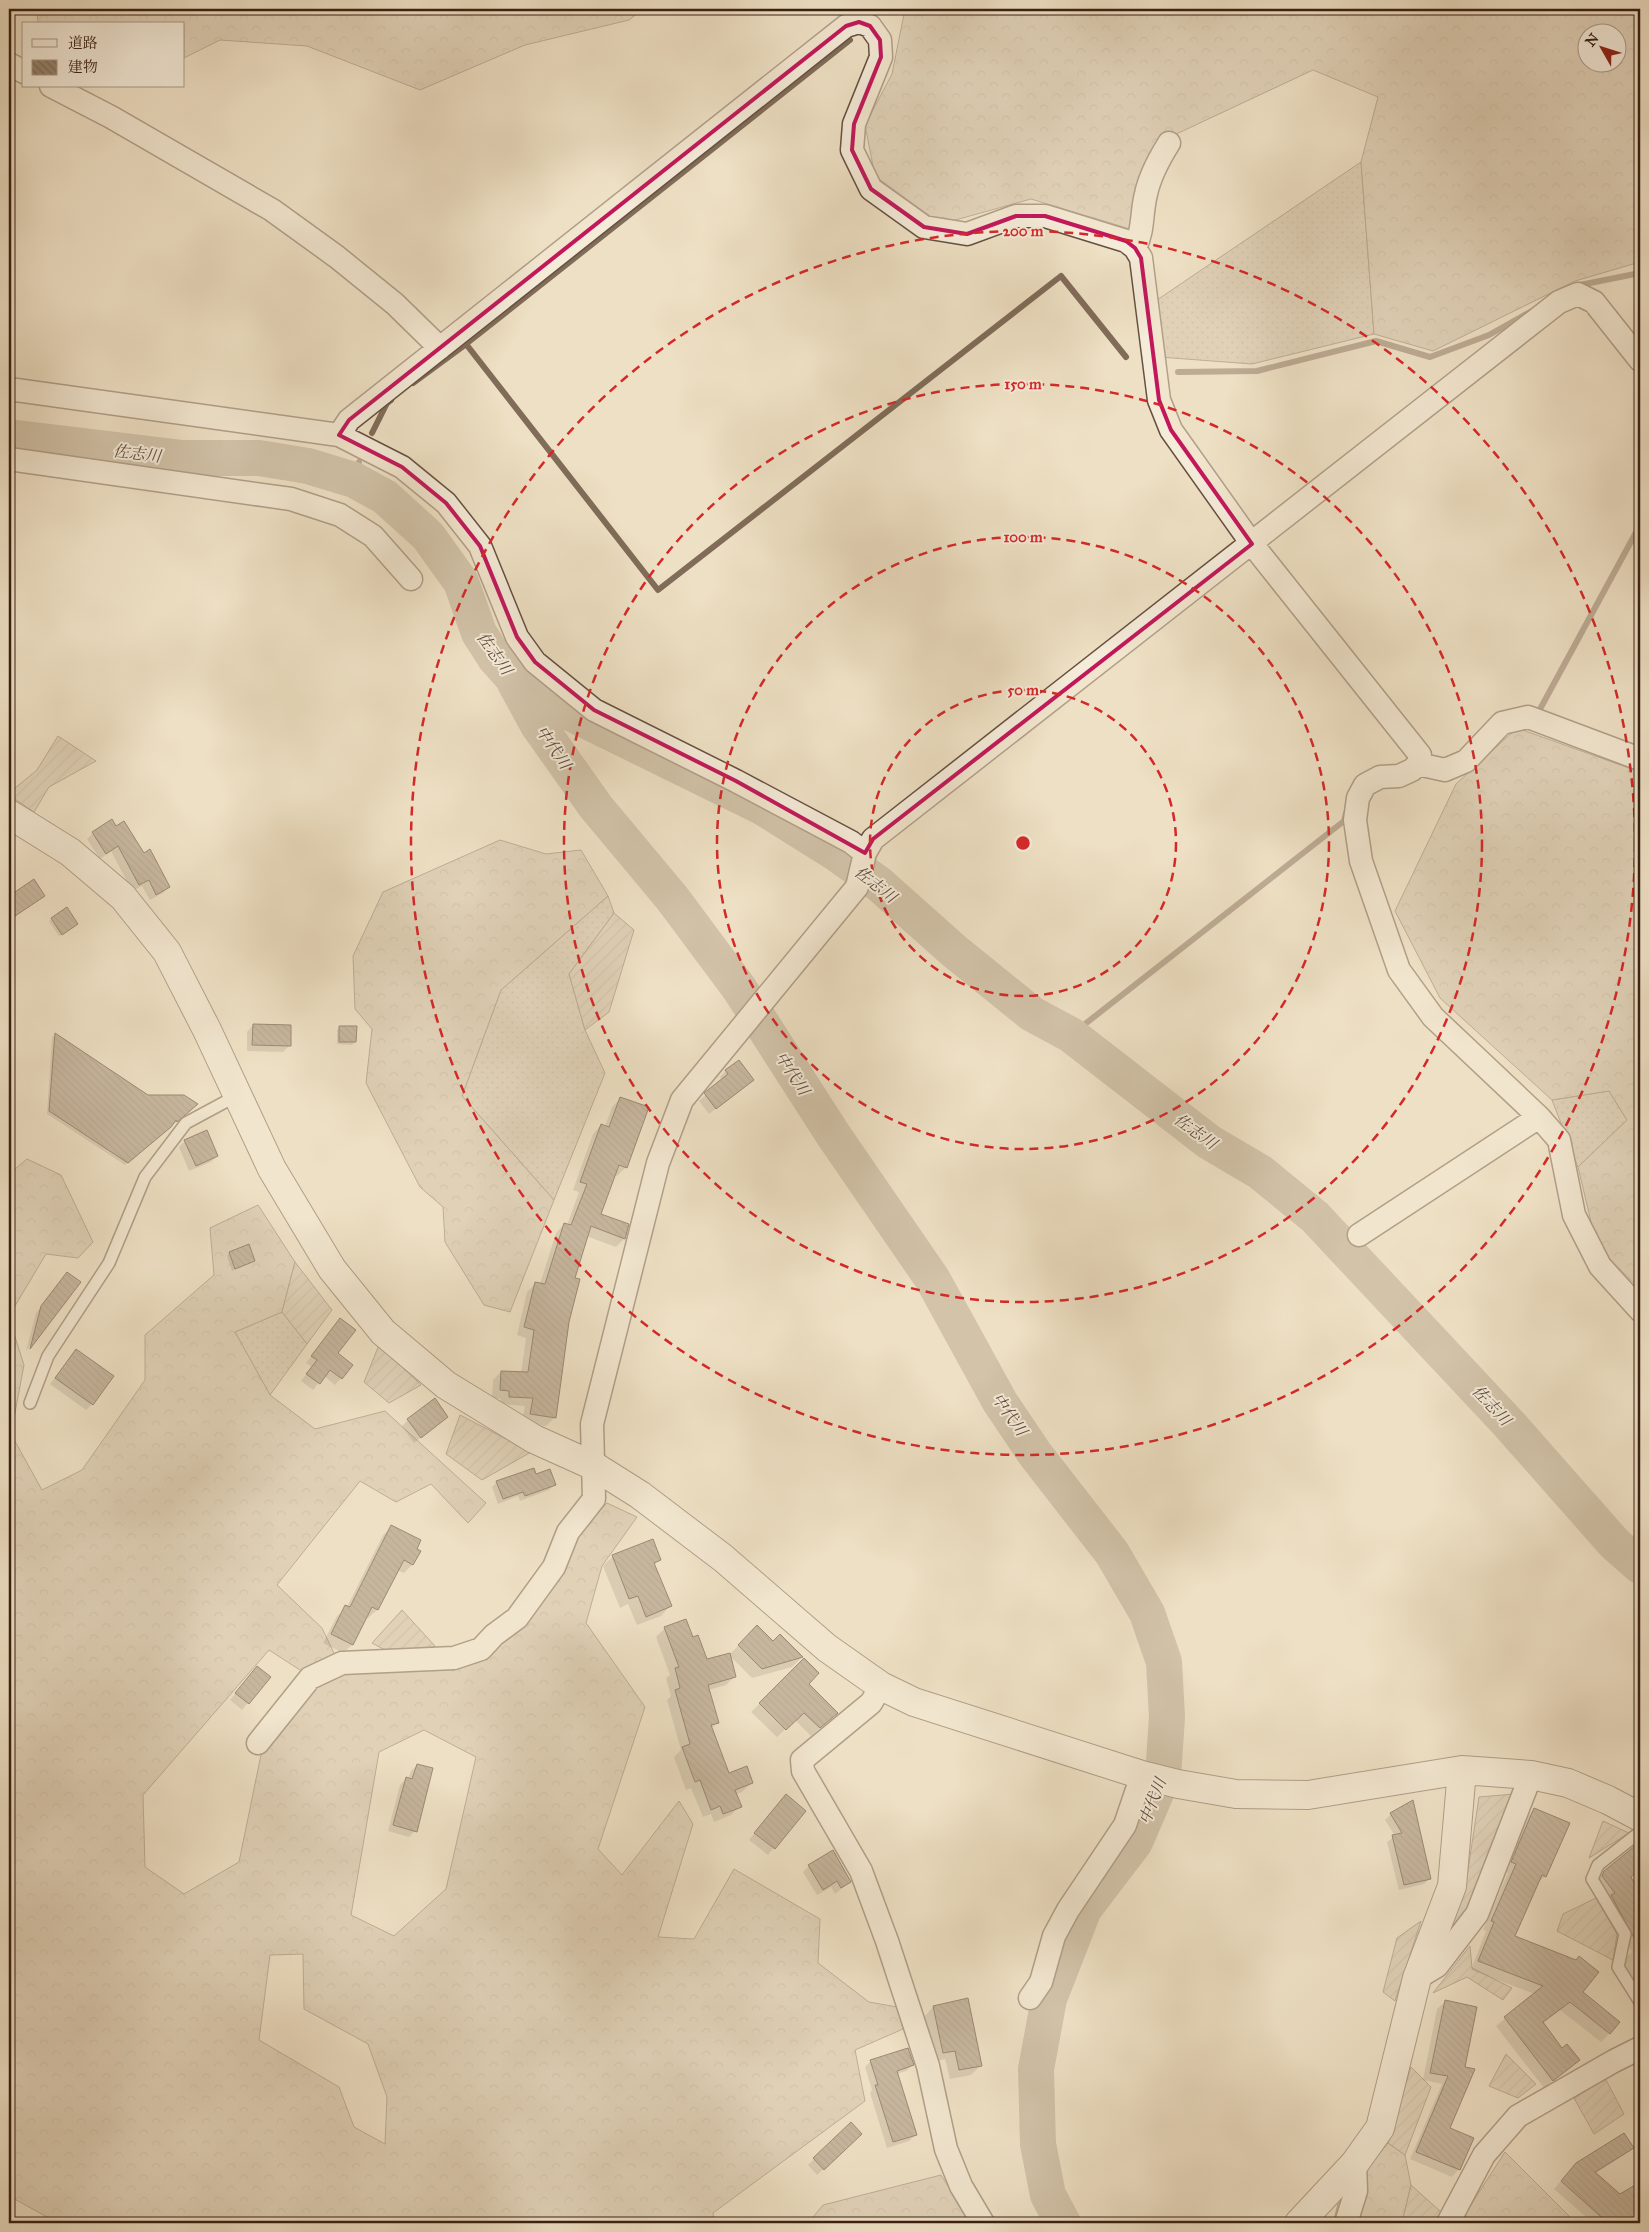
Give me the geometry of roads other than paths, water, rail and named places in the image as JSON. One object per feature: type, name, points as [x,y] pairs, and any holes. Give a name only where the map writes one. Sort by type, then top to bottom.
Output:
[{"type":"street","points":[[339,435],[349,420],[846,26],[859,22],[870,26],[880,40],[882,57],[854,124],[852,150],[871,189],[924,227],[967,234],[1016,216],[1045,216],[1126,241],[1136,248],[1141,258],[1159,400],[1171,430],[1252,544],[1420,754],[1418,764],[1412,770],[1399,776],[1380,777],[1366,785],[1358,798],[1355,820],[1361,861],[1399,970],[1433,1017],[1539,1117],[1559,1140],[1574,1214],[1600,1266],[1640,1310]]},
{"type":"street","points":[[9,64],[22,71]]},
{"type":"street","points":[[55,88],[111,117],[272,210],[337,257],[395,304],[440,348]]},
{"type":"street","points":[[1136,248],[1142,235],[1145,194],[1155,165],[1170,143]]},
{"type":"street","points":[[258,1743],[310,1678],[342,1663],[454,1658],[481,1649],[494,1635],[517,1618],[554,1568],[568,1532],[594,1499],[592,1424],[658,1163],[682,1100],[857,887],[865,853],[873,840],[1559,302],[1578,294],[1594,302],[1640,360]]},
{"type":"street","points":[[9,389],[339,435],[402,466],[446,504],[480,546],[517,636],[535,662],[594,710],[736,780],[851,842],[865,853]]},
{"type":"street","points":[[9,459],[291,498],[340,515],[373,536],[411,579]]},
{"type":"street","points":[[1418,764],[1445,770],[1466,761],[1502,723],[1528,716],[1640,759]]},
{"type":"street","points":[[9,814],[70,852],[123,897],[167,952],[207,1030],[272,1169],[332,1268],[383,1332],[446,1385],[534,1439],[594,1466],[640,1494],[723,1558],[827,1648],[881,1686],[914,1702],[1142,1775],[1178,1784],[1236,1794],[1308,1795],[1462,1770],[1531,1775],[1568,1783],[1608,1800],[1640,1817]]},
{"type":"street","points":[[1359,1235],[1539,1117]]},
{"type":"street","points":[[881,1686],[871,1703],[802,1760],[803,1771],[861,1871],[887,1941],[928,2066],[946,2149],[961,2186],[983,2223]]},
{"type":"street","points":[[1299,2223],[1356,2163],[1380,2128],[1417,1978],[1452,1886],[1462,1770]]},
{"type":"street","points":[[1030,1998],[1041,1982],[1054,1936],[1068,1910],[1125,1825],[1142,1775]]},
{"type":"street","points":[[1417,1978],[1437,1966],[1478,1914],[1531,1775]]},
{"type":"street","points":[[1448,2223],[1484,2155],[1518,2116],[1640,2048]]},
{"type":"street","points":[[1346,2223],[1356,2192],[1356,2163]]},
{"type":"lane","points":[[30,1403],[48,1356],[109,1263],[145,1176],[186,1123],[238,1095]]},
{"type":"lane","points":[[1640,1832],[1598,1865],[1592,1879],[1624,1934],[1618,1967],[1640,2002]]},
{"type":"waterway","points":[[466,344],[850,40]]},
{"type":"waterway","points":[[1575,286],[1640,273]]},
{"type":"waterway","points":[[413,383],[466,344],[658,590],[1061,276],[1126,357]]},
{"type":"waterway","points":[[1178,372],[1257,371],[1376,341],[1430,357],[1489,335],[1530,312]]},
{"type":"waterway","points":[[372,433],[387,403],[391,400]]},
{"type":"waterway","name":"佐志川","points":[[9,437],[183,458],[259,458],[308,466],[354,480],[385,497],[428,536],[461,582],[479,633],[495,658],[512,677],[552,704],[762,807],[837,854],[879,884],[953,950],[1032,1014],[1071,1035],[1209,1142],[1260,1172],[1315,1217],[1509,1424],[1614,1543],[1640,1566]]},
{"type":"waterway","points":[[354,480],[359,462]]},
{"type":"waterway","points":[[1533,712],[1539,711],[1640,525]]},
{"type":"waterway","name":"中代川","points":[[515,683],[538,725],[596,807],[672,898],[739,988],[834,1136],[933,1280],[1000,1402],[1035,1454],[1112,1553],[1147,1613],[1164,1662],[1167,1717],[1163,1777],[1135,1842],[1084,1909],[1049,1999],[1036,2069],[1038,2144],[1048,2195],[1063,2223]]},
{"type":"waterway","points":[[1071,1035],[1344,821],[1346,813]]}]
